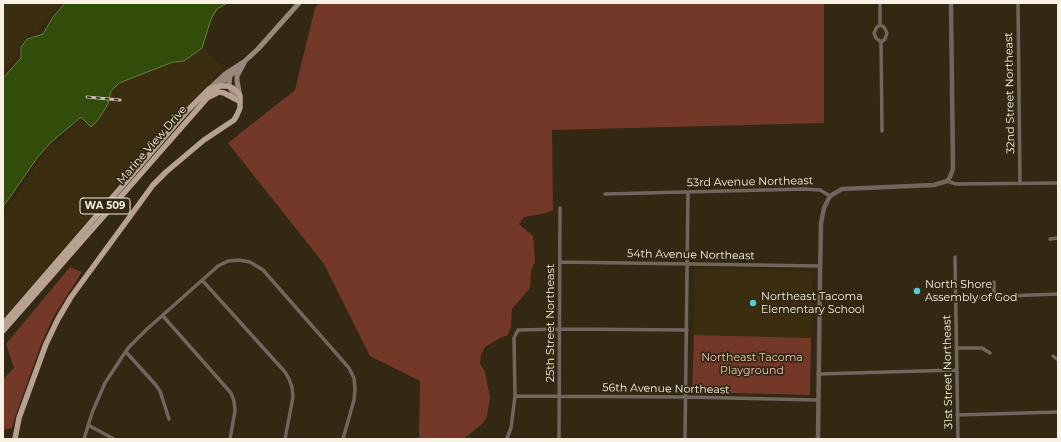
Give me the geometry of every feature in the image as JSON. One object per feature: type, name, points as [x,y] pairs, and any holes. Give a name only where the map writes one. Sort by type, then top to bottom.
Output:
[{"type":"main road","name":"Marine View Drive","points":[[3,324],[188,111],[225,74],[245,61],[258,49],[299,3]]},
{"type":"main road","points":[[16,439],[19,418],[46,344],[71,297],[153,185],[204,140],[234,120],[239,111],[237,76],[245,61]]},
{"type":"main road","name":"Marine View Drive","points":[[3,331],[217,86],[230,76],[240,64]]},
{"type":"main road","points":[[230,76],[230,87],[238,98]]},
{"type":"main road","points":[[209,89],[217,86],[230,87]]},
{"type":"main road","points":[[207,98],[220,92],[227,93],[238,98]]},
{"type":"street","points":[[880,3],[880,25],[874,33],[876,38],[881,42]]},
{"type":"street","points":[[947,181],[953,169],[951,3]]},
{"type":"street","name":"32nd Street Northeast","points":[[1018,3],[1020,184]]},
{"type":"street","points":[[880,25],[884,27],[887,33],[881,42],[882,131]]},
{"type":"street","points":[[818,439],[822,219],[825,204],[830,196],[842,189],[934,185],[947,181],[956,184],[1058,183]]},
{"type":"street","name":"53rd Avenue Northeast","points":[[605,194],[810,189],[820,190],[830,196]]},
{"type":"street","points":[[685,439],[688,192]]},
{"type":"street","name":"25th Street Northeast","points":[[559,439],[560,208]]},
{"type":"street","points":[[1050,239],[1058,238]]},
{"type":"street","name":"31st Street Northeast","points":[[955,257],[958,439]]},
{"type":"street","points":[[84,439],[92,413],[105,383],[126,352],[146,330],[218,266],[228,261],[244,260],[255,264],[263,270],[349,368],[355,384],[354,400],[343,439]]},
{"type":"street","name":"54th Avenue Northeast","points":[[560,262],[820,266]]},
{"type":"street","points":[[202,280],[287,375],[292,387],[293,397],[285,439]]},
{"type":"street","points":[[994,282],[994,296]]},
{"type":"street","points":[[956,298],[1058,294]]},
{"type":"street","points":[[163,316],[231,393],[235,411],[230,439]]},
{"type":"street","points":[[507,438],[511,428],[515,396],[514,338],[518,330],[687,330]]},
{"type":"street","points":[[956,348],[982,348],[990,353]]},
{"type":"street","points":[[126,352],[157,387],[163,399],[169,419]]},
{"type":"street","points":[[1053,356],[1058,360]]},
{"type":"street","points":[[818,374],[956,370]]},
{"type":"street","name":"56th Avenue Northeast","points":[[515,396],[686,397],[818,400]]},
{"type":"street","points":[[957,415],[1058,412]]},
{"type":"street","points":[[88,425],[114,439]]},
{"type":"shaded area","points":[[3,3],[62,3],[38,31],[21,41],[18,57],[3,75]]},
{"type":"shaded area","points":[[65,3],[227,3],[217,9],[211,19],[202,48],[184,61],[173,62],[119,83],[111,91],[108,104],[98,120],[91,127],[81,117],[50,143],[37,158],[3,207],[3,78],[21,58],[21,47],[27,39],[43,34],[53,17]]},
{"type":"shaded area","points":[[202,48],[223,67],[147,151],[3,319],[3,213],[18,194],[50,143],[55,145],[82,117],[91,126],[98,120],[108,104],[111,91],[119,83],[173,62],[184,61]]},
{"type":"shaded area","name":"Northeast Tacoma Elementary School","points":[[695,268],[813,271],[811,338],[694,335]]},
{"type":"green space","points":[[319,3],[824,3],[824,123],[552,130],[553,210],[542,214],[524,217],[519,224],[533,236],[535,262],[531,271],[530,288],[512,309],[511,326],[508,335],[485,347],[481,355],[480,364],[485,371],[490,398],[487,416],[483,423],[464,439],[419,439],[420,381],[370,356],[324,264],[228,143],[295,90],[315,8]]},
{"type":"green space","points":[[70,267],[82,272],[54,316],[42,342],[12,428],[3,430],[3,379],[14,368],[6,344]]},
{"type":"green space","name":"Northeast Tacoma Playground","points":[[694,335],[811,338],[810,395],[692,392]]},
{"type":"railway","points":[[87,97],[120,100]]},
{"type":"place","name":"North Shore Assembly of God","points":[[917,291]]},
{"type":"place","name":"Northeast Tacoma Elementary School","points":[[753,303]]}]
